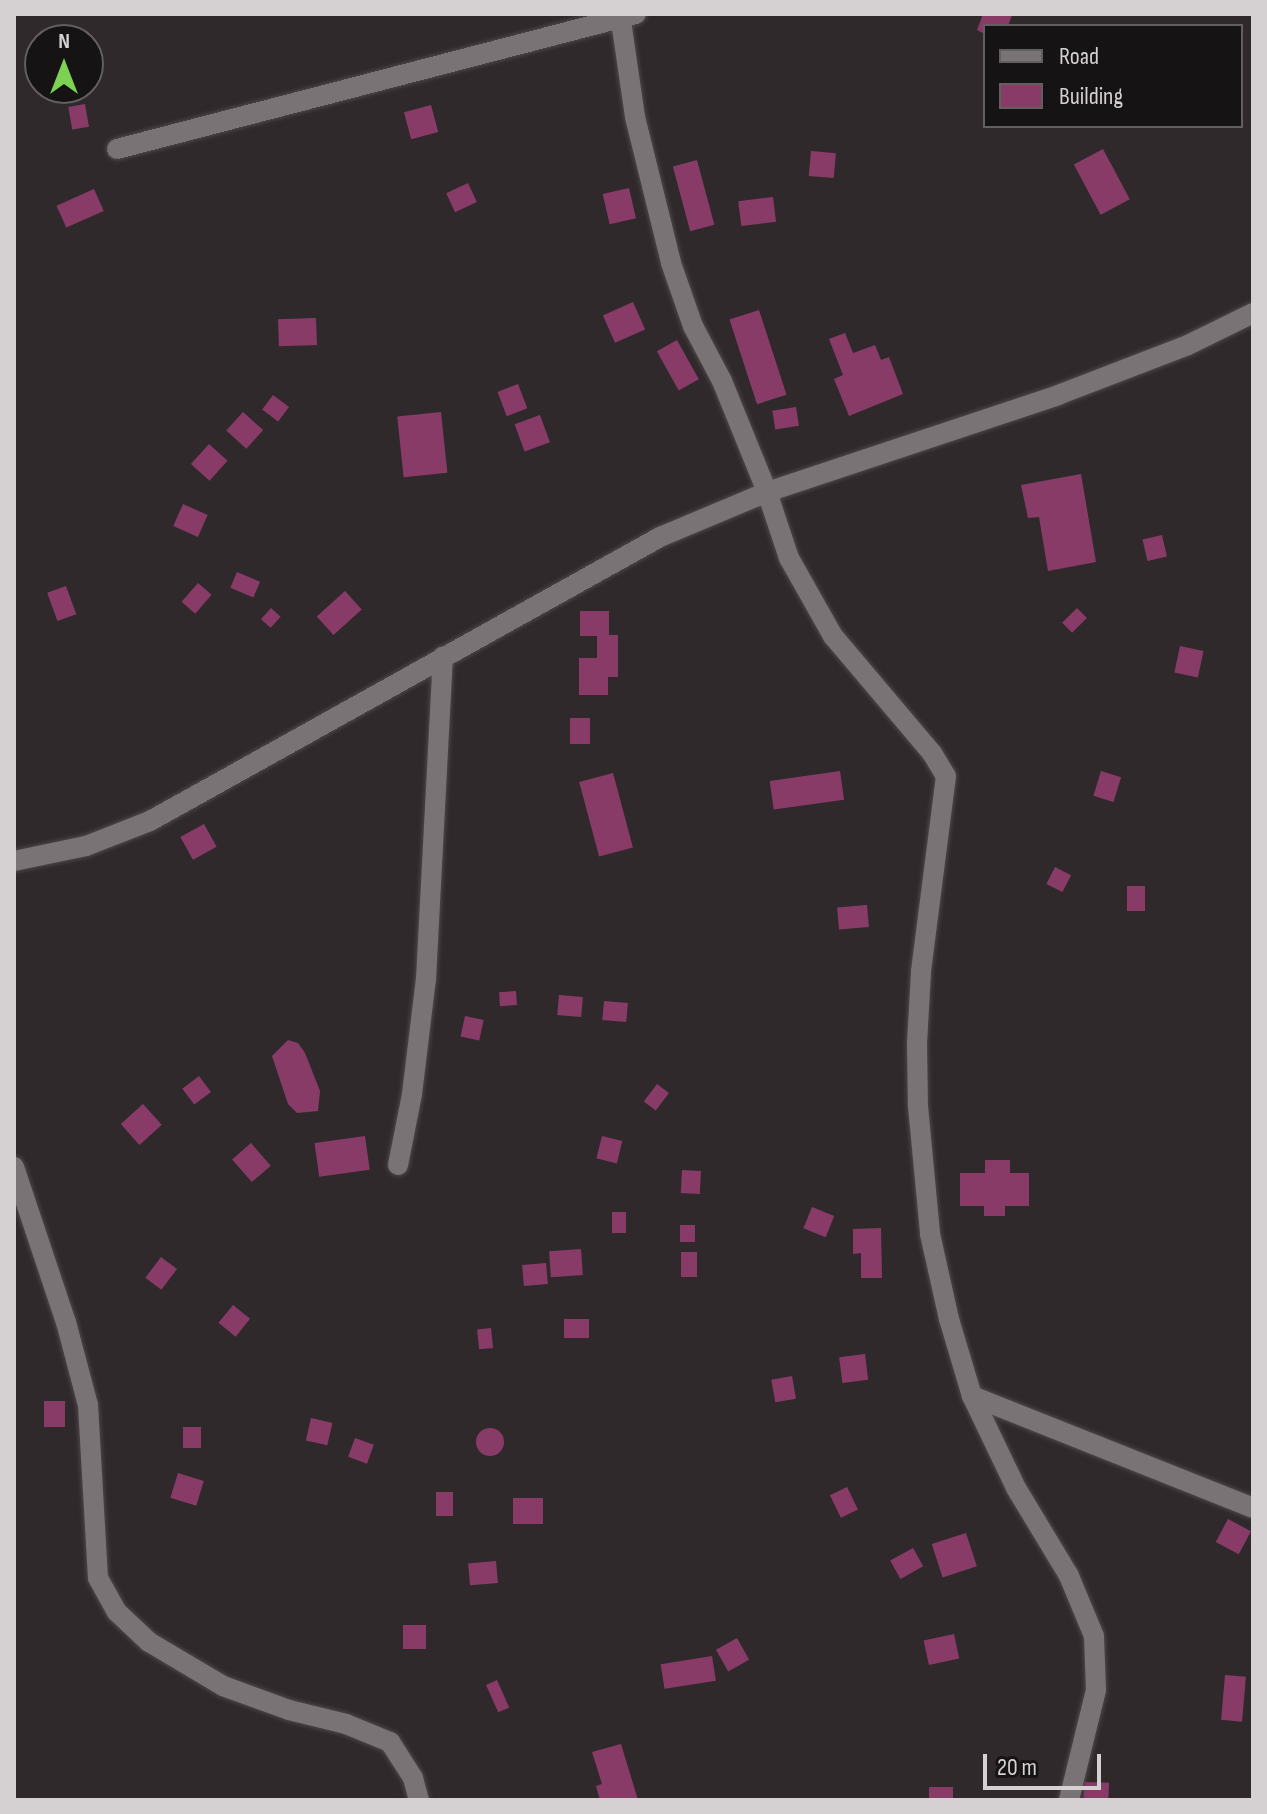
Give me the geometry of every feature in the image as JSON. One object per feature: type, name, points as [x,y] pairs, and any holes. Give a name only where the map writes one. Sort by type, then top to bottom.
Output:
[{"type":"street","points":[[117,149],[626,16],[635,117],[671,263],[693,326],[722,381],[767,492],[789,558],[833,636],[932,753],[946,776],[921,972],[918,1106],[930,1234],[949,1319],[972,1396],[1016,1488],[1069,1576],[1094,1636],[1096,1690],[1069,1800]]},
{"type":"street","points":[[14,861],[86,846],[150,821],[660,537],[767,492],[1058,395],[1188,345],[1253,313]]},
{"type":"street","points":[[398,1165],[412,1094],[426,979],[443,656]]},
{"type":"street","points":[[14,1167],[66,1322],[88,1405],[98,1578],[117,1612],[149,1642],[223,1686],[390,1742],[413,1778],[419,1800]]},
{"type":"street","points":[[972,1396],[1253,1508]]},
{"type":"building","points":[[983,14],[1012,15],[1009,24],[983,24],[983,33],[977,30]]},
{"type":"building","points":[[85,104],[89,127],[72,130],[68,107]]},
{"type":"building","points":[[431,105],[438,132],[411,139],[404,112]]},
{"type":"building","points":[[1103,149],[1130,199],[1101,215],[1074,164]]},
{"type":"building","points":[[811,151],[836,153],[834,178],[809,176]]},
{"type":"building","points":[[697,160],[714,225],[690,231],[673,166]]},
{"type":"building","points":[[468,183],[477,202],[455,212],[446,193]]},
{"type":"building","points":[[629,188],[636,218],[610,224],[603,194]]},
{"type":"building","points":[[94,189],[104,211],[66,228],[57,206]]},
{"type":"building","points":[[773,197],[776,222],[741,226],[738,201]]},
{"type":"building","points":[[633,302],[645,329],[615,343],[603,315]]},
{"type":"building","points":[[759,310],[787,395],[757,404],[730,320]]},
{"type":"building","points":[[316,318],[317,345],[279,346],[278,319]]},
{"type":"building","points":[[845,333],[853,353],[875,345],[881,360],[889,357],[903,394],[849,416],[834,379],[843,375],[829,339]]},
{"type":"building","points":[[677,340],[699,379],[679,391],[657,351]]},
{"type":"building","points":[[518,384],[527,408],[507,416],[497,392]]},
{"type":"building","points":[[273,395],[289,407],[278,421],[262,409]]},
{"type":"building","points":[[796,407],[799,426],[775,430],[772,411]]},
{"type":"building","points":[[243,412],[263,430],[246,449],[226,431]]},
{"type":"building","points":[[441,412],[447,473],[404,477],[397,417]]},
{"type":"building","points":[[540,415],[550,442],[525,451],[515,424]]},
{"type":"building","points":[[209,444],[228,461],[210,481],[191,464]]},
{"type":"building","points":[[1081,474],[1096,562],[1048,571],[1039,517],[1028,518],[1021,485]]},
{"type":"building","points":[[183,504],[208,515],[198,537],[173,526]]},
{"type":"building","points":[[1162,535],[1167,556],[1147,561],[1143,539]]},
{"type":"building","points":[[237,572],[260,582],[253,597],[230,588]]},
{"type":"building","points":[[198,583],[212,595],[195,614],[182,602]]},
{"type":"building","points":[[66,586],[76,614],[57,621],[47,593]]},
{"type":"building","points":[[345,591],[362,610],[333,635],[317,616]]},
{"type":"building","points":[[271,608],[281,617],[271,628],[261,619]]},
{"type":"building","points":[[1077,608],[1087,618],[1072,633],[1062,623]]},
{"type":"building","points":[[580,611],[609,611],[609,635],[618,635],[618,677],[608,677],[608,695],[579,695],[579,658],[597,658],[597,636],[580,636]]},
{"type":"building","points":[[1180,646],[1203,651],[1198,677],[1174,672]]},
{"type":"building","points":[[570,718],[590,718],[590,744],[570,744]]},
{"type":"building","points":[[840,771],[844,800],[774,810],[770,781]]},
{"type":"building","points":[[1101,771],[1121,777],[1113,802],[1093,796]]},
{"type":"building","points":[[613,773],[633,847],[599,856],[579,782]]},
{"type":"building","points":[[204,824],[217,847],[193,860],[180,837]]},
{"type":"building","points":[[1055,867],[1071,875],[1062,892],[1046,884]]},
{"type":"building","points":[[1127,886],[1145,886],[1145,911],[1127,911]]},
{"type":"building","points":[[867,905],[869,927],[839,930],[837,908]]},
{"type":"building","points":[[516,991],[517,1005],[500,1006],[499,992]]},
{"type":"building","points":[[559,995],[583,997],[581,1017],[557,1015]]},
{"type":"building","points":[[604,1001],[628,1003],[626,1022],[602,1020]]},
{"type":"building","points":[[465,1016],[484,1020],[479,1040],[461,1037]]},
{"type":"building","points":[[288,1040],[298,1043],[305,1053],[320,1091],[318,1111],[297,1113],[288,1104],[272,1056]]},
{"type":"building","points":[[199,1076],[211,1092],[194,1105],[182,1089]]},
{"type":"building","points":[[657,1084],[669,1093],[656,1111],[644,1102]]},
{"type":"building","points":[[143,1104],[162,1125],[139,1145],[121,1124]]},
{"type":"building","points":[[365,1136],[370,1170],[319,1177],[314,1143]]},
{"type":"building","points":[[602,1136],[622,1141],[617,1163],[596,1158]]},
{"type":"building","points":[[251,1143],[271,1166],[252,1182],[232,1159]]},
{"type":"building","points":[[985,1160],[1010,1160],[1010,1173],[1029,1173],[1029,1206],[1005,1206],[1005,1216],[984,1216],[984,1206],[960,1206],[960,1173],[985,1173]]},
{"type":"building","points":[[682,1170],[701,1171],[700,1194],[681,1193]]},
{"type":"building","points":[[812,1207],[834,1216],[826,1237],[803,1228]]},
{"type":"building","points":[[612,1212],[626,1212],[626,1233],[612,1233]]},
{"type":"building","points":[[680,1225],[695,1225],[695,1242],[680,1242]]},
{"type":"building","points":[[881,1228],[882,1278],[861,1278],[861,1253],[853,1254],[853,1229]]},
{"type":"building","points":[[581,1249],[583,1275],[551,1277],[549,1251]]},
{"type":"building","points":[[681,1252],[697,1252],[697,1277],[681,1277]]},
{"type":"building","points":[[161,1257],[177,1269],[161,1290],[145,1278]]},
{"type":"building","points":[[546,1263],[548,1284],[524,1286],[522,1265]]},
{"type":"building","points":[[233,1305],[250,1319],[236,1337],[219,1323]]},
{"type":"building","points":[[564,1319],[589,1319],[589,1338],[564,1338]]},
{"type":"building","points":[[491,1328],[493,1348],[479,1349],[477,1329]]},
{"type":"building","points":[[865,1354],[868,1380],[842,1383],[839,1357]]},
{"type":"building","points":[[792,1376],[796,1399],[775,1402],[771,1380]]},
{"type":"building","points":[[44,1401],[65,1401],[65,1427],[44,1427]]},
{"type":"building","points":[[311,1418],[332,1423],[327,1445],[306,1440]]},
{"type":"building","points":[[183,1427],[201,1427],[201,1448],[183,1448]]},
{"type":"building","points":[[490,1428],[500,1432],[504,1442],[500,1452],[490,1456],[480,1452],[476,1442],[480,1432]]},
{"type":"building","points":[[355,1438],[374,1445],[367,1464],[348,1457]]},
{"type":"building","points":[[178,1473],[204,1481],[196,1506],[170,1498]]},
{"type":"building","points":[[847,1487],[858,1509],[841,1518],[830,1495]]},
{"type":"building","points":[[436,1492],[453,1492],[453,1516],[436,1516]]},
{"type":"building","points":[[513,1498],[543,1498],[543,1524],[513,1524]]},
{"type":"building","points":[[1228,1519],[1251,1531],[1239,1554],[1216,1542]]},
{"type":"building","points":[[966,1533],[977,1566],[943,1577],[932,1544]]},
{"type":"building","points":[[913,1548],[923,1566],[900,1579],[890,1561]]},
{"type":"building","points":[[496,1561],[498,1583],[470,1585],[468,1563]]},
{"type":"building","points":[[403,1625],[426,1625],[426,1649],[403,1649]]},
{"type":"building","points":[[954,1634],[959,1658],[929,1665],[924,1640]]},
{"type":"building","points":[[737,1638],[749,1660],[728,1672],[716,1650]]},
{"type":"building","points":[[712,1656],[716,1681],[665,1689],[661,1664]]},
{"type":"building","points":[[1225,1675],[1246,1677],[1242,1722],[1221,1720]]},
{"type":"building","points":[[497,1680],[509,1707],[498,1712],[486,1685]]},
{"type":"building","points":[[621,1744],[638,1800],[600,1800],[596,1786],[602,1784],[592,1752]]},
{"type":"building","points":[[1084,1782],[1109,1783],[1108,1800],[1083,1800]]},
{"type":"building","points":[[929,1787],[953,1787],[953,1800],[929,1800]]}]
